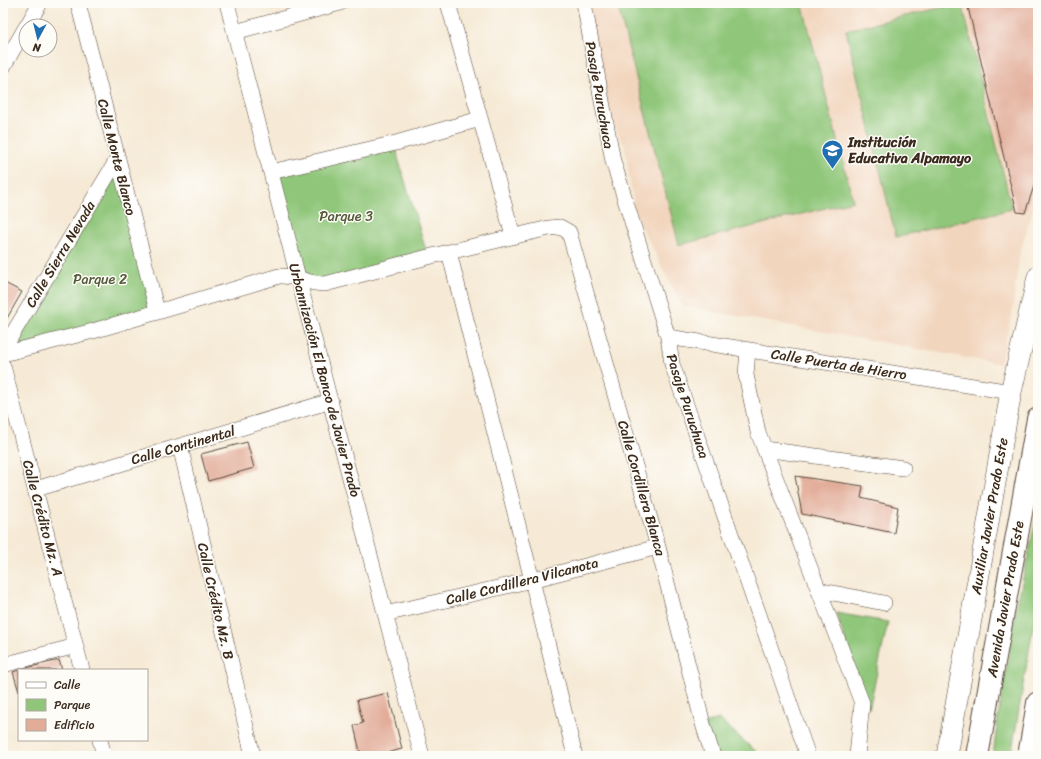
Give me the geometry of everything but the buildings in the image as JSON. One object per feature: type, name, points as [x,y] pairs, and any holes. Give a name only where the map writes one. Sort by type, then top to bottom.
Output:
[{"type":"main road","name":"Avenida Javier Prado Este","points":[[977,756],[1038,419]]},
{"type":"main road","points":[[1029,756],[1038,703]]},
{"type":"street","points":[[31,18],[40,3]]},
{"type":"street","name":"Calle Monte Blanco","points":[[78,3],[157,311]]},
{"type":"street","name":"Urbannización El Banco de Javier Prado","points":[[227,3],[422,756]]},
{"type":"street","points":[[235,32],[340,3]]},
{"type":"street","points":[[3,354],[93,331],[279,276],[287,276],[318,284],[325,284],[513,236],[448,3]]},
{"type":"street","name":"Pasaje Puruchuca","points":[[584,3],[612,161],[668,337],[672,364],[808,756]]},
{"type":"street","points":[[3,67],[18,40]]},
{"type":"street","points":[[271,172],[396,143],[480,119]]},
{"type":"street","name":"Calle Sierra Nevada","points":[[3,350],[118,158]]},
{"type":"street","name":"Calle Cordillera Blanca","points":[[513,236],[560,226],[570,232],[658,547],[703,724],[713,756]]},
{"type":"street","points":[[449,252],[575,756]]},
{"type":"street","name":"Auxiliar Javier Prado Este","points":[[947,756],[1011,392],[1038,277]]},
{"type":"street","name":"Calle Puerta de Hierro","points":[[668,337],[1011,392]]},
{"type":"street","points":[[748,350],[746,375],[758,432],[862,703],[857,756]]},
{"type":"street","name":"Calle Crédito Mz. A","points":[[3,366],[82,669]]},
{"type":"street","name":"Calle Continental","points":[[36,489],[330,401]]},
{"type":"street","name":"Calle Crédito Mz. B","points":[[180,446],[253,756]]},
{"type":"street","points":[[764,449],[903,468]]},
{"type":"street","name":"Calle Cordillera Vilcanota","points":[[385,614],[532,580],[658,547]]},
{"type":"street","points":[[818,590],[884,603]]},
{"type":"street","points":[[3,665],[76,646]]},
{"type":"street","points":[[100,741],[104,756]]},
{"type":"shaded area","name":"Institución Educativa Alpamayo","points":[[590,3],[1038,3],[1038,193],[1020,252],[1012,313],[1000,364],[682,306],[635,214],[625,147],[593,80]]},
{"type":"green space","points":[[617,3],[802,3],[853,201],[679,245]]},
{"type":"green space","points":[[962,3],[1012,209],[896,237],[846,30]]},
{"type":"green space","name":"Parque 3","points":[[396,143],[398,158],[428,257],[325,284],[299,279],[271,172]]},
{"type":"green space","name":"Parque 2","points":[[118,158],[155,310],[3,352]]},
{"type":"green space","points":[[1038,510],[1038,599],[1011,756],[993,756],[1016,610]]},
{"type":"green space","points":[[836,613],[888,622],[869,709]]},
{"type":"green space","points":[[719,719],[760,756],[712,756],[704,724]]},
{"type":"place","name":"Institución Educativa Alpamayo","points":[[833,170]]}]
